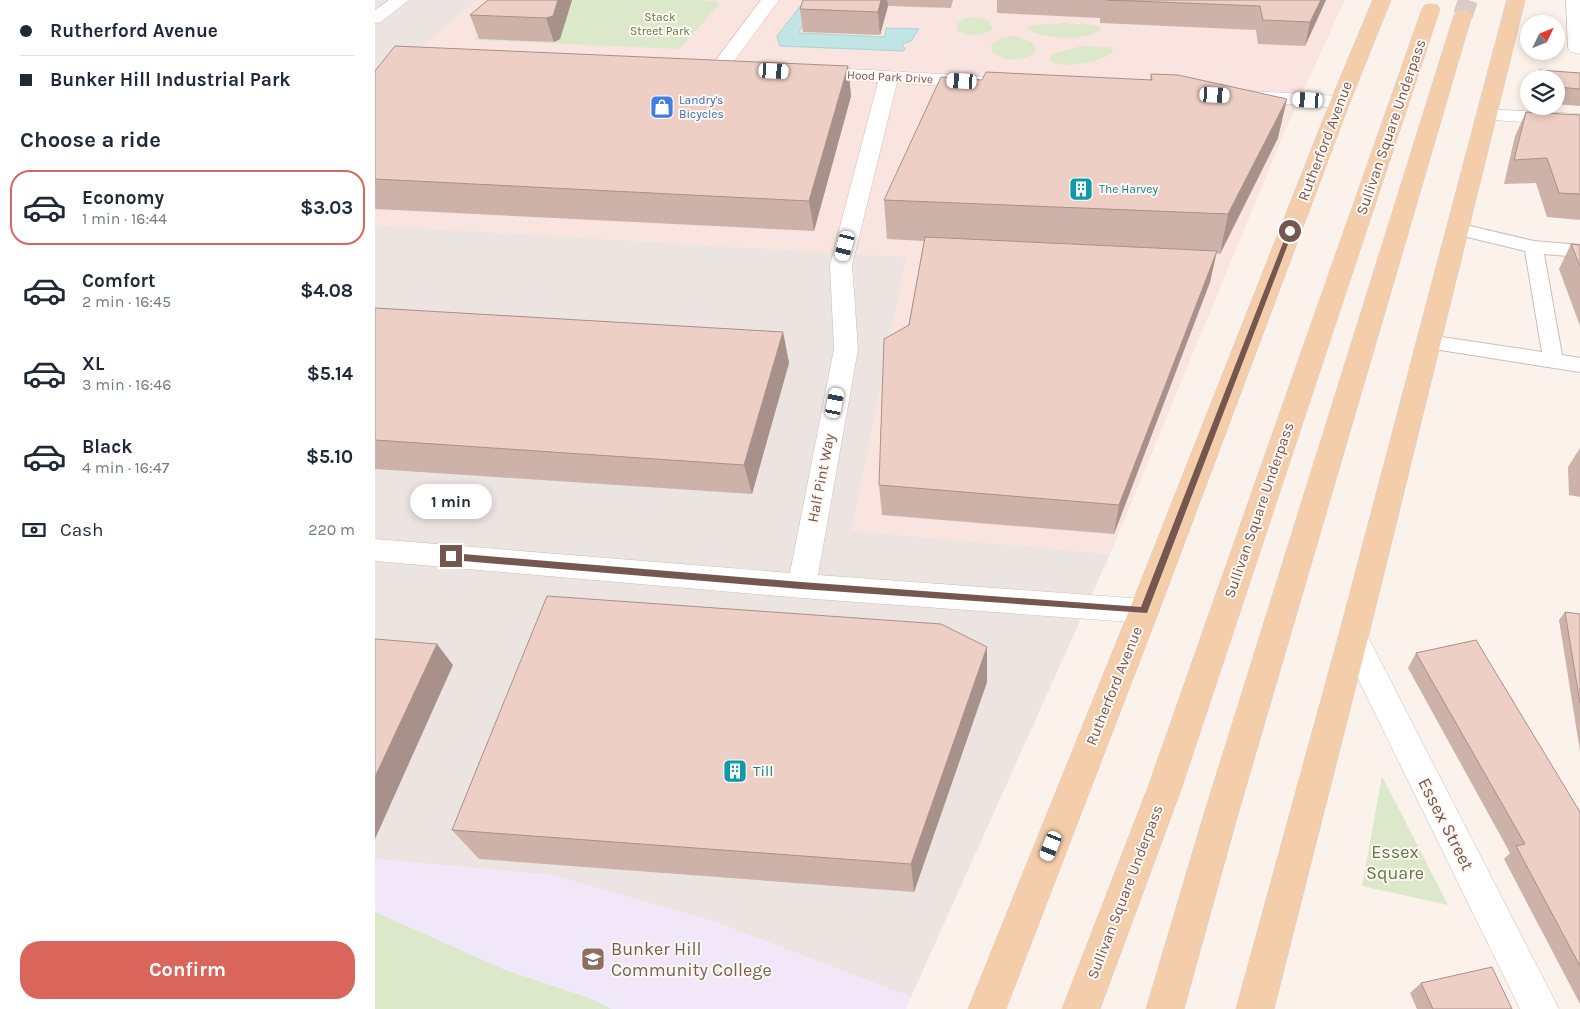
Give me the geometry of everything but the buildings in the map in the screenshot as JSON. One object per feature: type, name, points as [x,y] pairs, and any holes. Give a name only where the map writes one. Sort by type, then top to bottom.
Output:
[{"type":"main road","name":"Rutherford Avenue","points":[[987,1009],[1144,611],[1340,102],[1382,0]]},
{"type":"main road","points":[[1255,1009],[1353,638],[1516,0]]},
{"type":"main road","name":"Sullivan Square Underpass","points":[[1081,1009],[1165,787],[1431,10]]},
{"type":"main road","points":[[1165,1009],[1221,814],[1463,15]]},
{"type":"street","points":[[375,18],[400,0]]},
{"type":"street","points":[[719,68],[770,0]]},
{"type":"street","points":[[1575,0],[1577,48],[1580,49]]},
{"type":"street","name":"Hood Park Drive","points":[[793,72],[993,83]]},
{"type":"street","name":"Half Pint Way","points":[[801,586],[846,349],[841,265],[889,77]]},
{"type":"street","points":[[1234,96],[1340,102]]},
{"type":"street","points":[[1486,115],[1580,120]]},
{"type":"street","points":[[375,550],[801,586],[1144,611]]},
{"type":"street","name":"Essex Street","points":[[1353,638],[1540,1009]]},
{"type":"lane","points":[[1457,229],[1534,247],[1580,251]]},
{"type":"lane","points":[[1534,247],[1553,361]]},
{"type":"lane","points":[[1428,342],[1580,365]]},
{"type":"shaded area","points":[[375,0],[477,0],[375,86]]},
{"type":"shaded area","points":[[477,0],[1345,0],[1287,126],[1110,554],[852,532],[905,257],[375,225],[375,86]]},
{"type":"shaded area","points":[[375,225],[906,257],[852,531],[1110,554],[911,997],[712,921],[551,875],[375,859]]},
{"type":"shaded area","name":"Bunker Hill Community College","points":[[375,859],[551,875],[712,921],[911,997],[906,1009],[375,1009]]},
{"type":"green space","name":"Stack Street Park","points":[[519,0],[696,0],[715,1],[720,4],[679,49],[473,40]]},
{"type":"green space","points":[[974,17],[989,21],[992,27],[991,30],[983,34],[974,35],[957,30],[957,24],[963,19]]},
{"type":"green space","points":[[1065,23],[1095,25],[1102,28],[1096,33],[1087,36],[1065,38],[1043,35],[1027,28],[1034,25]]},
{"type":"green space","points":[[1013,36],[1032,42],[1036,49],[1034,53],[1024,58],[1008,59],[993,53],[991,45],[999,39]]},
{"type":"green space","points":[[1082,46],[1109,47],[1112,48],[1113,53],[1091,62],[1072,65],[1063,65],[1049,60],[1052,54]]},
{"type":"green space","name":"Essex Square","points":[[1382,776],[1448,905],[1362,886]]},
{"type":"green space","points":[[375,912],[505,970],[592,999],[611,1009],[375,1009]]},
{"type":"water","points":[[803,3],[810,3],[799,33],[885,37],[886,28],[919,29],[911,41],[902,44],[905,49],[904,51],[780,46],[777,36]]},
{"type":"tunnel","points":[[1463,15],[1468,0]]},
{"type":"place","name":"Landry's Bicycles","points":[[662,107]]},
{"type":"place","name":"The Harvey","points":[[1081,189]]},
{"type":"place","name":"Till","points":[[735,771]]},
{"type":"place","name":"Bunker Hill Community College","points":[[593,959]]},
{"type":"route","points":[[451,556],[801,586],[1144,611],[1290,231]]}]
